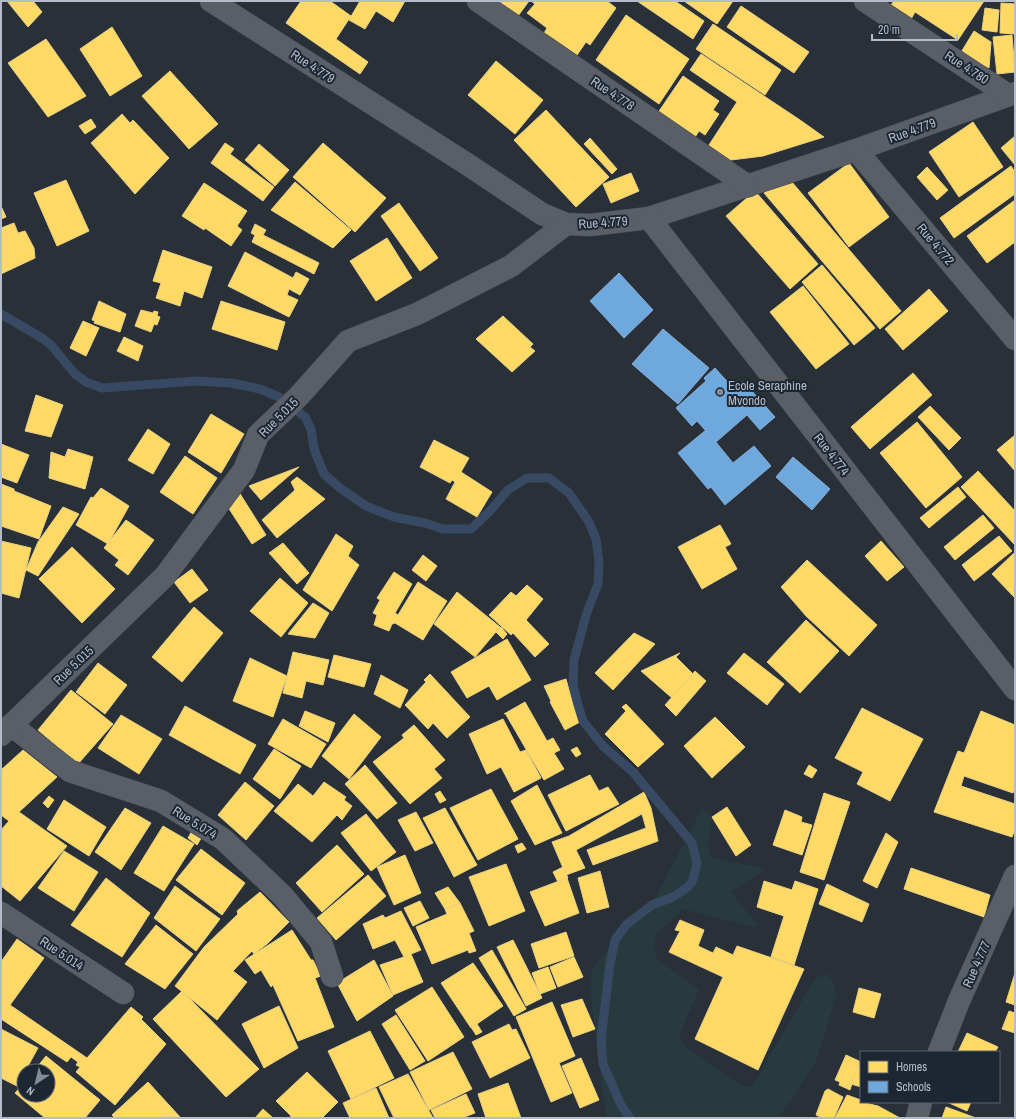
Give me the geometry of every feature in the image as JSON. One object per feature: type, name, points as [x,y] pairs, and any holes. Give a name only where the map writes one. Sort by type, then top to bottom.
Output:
[{"type":"street","name":"Rue 4.779","points":[[211,1],[467,164],[542,214],[566,224],[590,225],[648,218],[856,150],[1012,94]]},
{"type":"street","name":"Rue 4.778","points":[[478,1],[748,186]]},
{"type":"street","name":"Rue 4.780","points":[[865,1],[1012,94]]},
{"type":"street","name":"Rue 4.772","points":[[856,150],[1015,339]]},
{"type":"street","name":"Rue 4.774","points":[[648,218],[1015,689]]},
{"type":"street","name":"Rue 5.015","points":[[6,730],[165,576],[244,470],[258,435],[299,396],[348,341],[417,314],[511,266],[566,224]]},
{"type":"street","name":"Rue 5.074","points":[[6,730],[70,771],[161,800],[223,839],[283,896],[321,942],[332,976]]},
{"type":"street","name":"Rue 4.777","points":[[939,1051],[959,1001],[1015,876]]},
{"type":"street","name":"Rue 5.014","points":[[1,913],[123,994]]},
{"type":"street","points":[[917,1118],[922,1103]]},
{"type":"green space","points":[[702,808],[712,817],[708,845],[711,858],[759,867],[764,870],[731,892],[757,924],[756,928],[683,909],[656,935],[654,948],[657,960],[699,989],[679,1036],[685,1046],[740,1085],[752,1087],[815,978],[828,974],[835,985],[836,997],[816,1061],[796,1094],[777,1118],[606,1118],[590,990],[592,970],[626,925],[652,905]]},
{"type":"building: Homes","points":[[7,1],[33,1],[42,12],[28,27]]},
{"type":"building: Homes","points":[[301,1],[330,1],[351,16],[336,39],[368,62],[360,74],[286,23]]},
{"type":"building: Homes","points":[[360,1],[405,1],[393,22],[376,11],[365,29],[349,20]]},
{"type":"building: Homes","points":[[496,1],[529,1],[518,16]]},
{"type":"building: Homes","points":[[531,1],[607,1],[616,8],[590,45],[586,42],[575,58],[543,35],[547,28],[527,13],[535,4]]},
{"type":"building: Homes","points":[[637,1],[675,1],[704,21],[693,39]]},
{"type":"building: Homes","points":[[684,1],[733,1],[717,24]]},
{"type":"building: Homes","points":[[894,1],[984,1],[958,40],[915,12],[911,19],[890,6]]},
{"type":"building: Homes","points":[[1001,3],[1015,4],[1015,34],[1000,33]]},
{"type":"building: Homes","points":[[741,6],[809,52],[794,73],[727,27]]},
{"type":"building: Homes","points":[[985,8],[999,10],[997,32],[982,30]]},
{"type":"building: Homes","points":[[626,15],[689,59],[659,104],[596,60]]},
{"type":"building: Homes","points":[[713,24],[781,70],[765,95],[696,49]]},
{"type":"building: Homes","points":[[112,27],[142,76],[110,96],[80,49]]},
{"type":"building: Homes","points":[[974,31],[991,42],[989,68],[960,54]]},
{"type":"building: Homes","points":[[1012,35],[1015,72],[997,74],[993,37]]},
{"type":"building: Homes","points":[[46,39],[86,96],[48,117],[8,63]]},
{"type":"building: Homes","points":[[701,54],[824,137],[763,156],[723,161],[707,148],[737,102],[690,70]]},
{"type":"building: Homes","points":[[496,61],[543,100],[515,134],[468,95]]},
{"type":"building: Homes","points":[[170,71],[218,124],[189,149],[142,96]]},
{"type":"building: Homes","points":[[683,76],[719,101],[713,110],[719,114],[705,135],[699,131],[690,145],[653,120]]},
{"type":"building: Homes","points":[[546,110],[609,177],[576,207],[514,140]]},
{"type":"building: Homes","points":[[122,114],[130,123],[133,120],[169,158],[135,194],[91,143]]},
{"type":"building: Homes","points":[[91,119],[96,127],[85,134],[79,126]]},
{"type":"building: Homes","points":[[973,122],[1003,167],[959,197],[929,152]]},
{"type":"building: Homes","points":[[1015,136],[1015,165],[1001,148]]},
{"type":"building: Homes","points":[[590,138],[617,169],[612,174],[584,144]]},
{"type":"building: Homes","points":[[225,143],[234,149],[230,154],[274,187],[263,201],[211,163]]},
{"type":"building: Homes","points":[[323,143],[386,198],[355,232],[293,177]]},
{"type":"building: Homes","points":[[259,144],[289,170],[275,186],[245,160]]},
{"type":"building: Homes","points":[[849,163],[889,217],[849,247],[808,193]]},
{"type":"building: Homes","points":[[1011,166],[1015,172],[1015,194],[954,238],[940,218]]},
{"type":"building: Homes","points":[[927,167],[948,190],[937,200],[917,177]]},
{"type":"building: Homes","points":[[631,173],[639,191],[611,203],[603,184]]},
{"type":"building: Homes","points":[[786,175],[901,311],[880,329],[764,193]]},
{"type":"building: Homes","points":[[66,180],[89,231],[57,246],[34,193]]},
{"type":"building: Homes","points":[[295,182],[351,230],[333,248],[271,210]]},
{"type":"building: Homes","points":[[204,183],[247,211],[237,226],[242,230],[231,246],[205,228],[204,230],[182,216]]},
{"type":"building: Homes","points":[[755,191],[818,264],[790,289],[726,216]]},
{"type":"building: Homes","points":[[1015,200],[1015,242],[987,263],[967,236]]},
{"type":"building: Homes","points":[[399,203],[438,258],[420,271],[381,216]]},
{"type":"building: Homes","points":[[1,206],[6,217],[1,219]]},
{"type":"building: Homes","points":[[14,223],[18,233],[25,231],[34,248],[35,258],[1,274],[1,228]]},
{"type":"building: Homes","points":[[255,224],[266,230],[263,235],[319,263],[314,274],[252,242],[255,235],[251,233]]},
{"type":"building: Homes","points":[[387,238],[412,278],[376,301],[350,261]]},
{"type":"building: Homes","points":[[163,250],[212,267],[202,298],[184,291],[180,306],[156,298],[161,283],[153,281]]},
{"type":"building: Homes","points":[[245,252],[293,278],[296,272],[309,279],[300,295],[289,289],[287,295],[298,300],[289,317],[228,286]]},
{"type":"building: Homes","points":[[822,265],[875,328],[854,345],[802,282]]},
{"type":"building: Homes","points":[[803,286],[849,344],[816,369],[770,312]]},
{"type":"building: Homes","points":[[929,289],[948,311],[903,350],[885,329]]},
{"type":"building: Homes","points":[[99,301],[126,314],[120,332],[94,323],[95,321],[92,320]]},
{"type":"building: Homes","points":[[221,301],[285,322],[277,350],[212,329]]},
{"type":"building: Homes","points":[[141,310],[153,313],[154,311],[158,312],[157,316],[160,317],[157,325],[154,324],[151,332],[135,326]]},
{"type":"building: Homes","points":[[503,316],[533,344],[530,347],[535,351],[512,372],[476,339]]},
{"type":"building: Homes","points":[[83,321],[99,328],[86,356],[70,348]]},
{"type":"building: Homes","points":[[124,337],[143,346],[138,361],[117,351]]},
{"type":"building: Homes","points":[[913,373],[932,395],[870,449],[851,427]]},
{"type":"building: Homes","points":[[36,395],[63,405],[51,437],[25,431]]},
{"type":"building: Homes","points":[[930,406],[961,438],[949,450],[918,417]]},
{"type":"building: Homes","points":[[211,414],[244,434],[221,473],[188,452]]},
{"type":"building: Homes","points":[[917,422],[962,477],[926,508],[880,453]]},
{"type":"building: Homes","points":[[148,429],[170,444],[153,474],[128,460]]},
{"type":"building: Homes","points":[[1015,435],[1015,471],[997,450]]},
{"type":"building: Homes","points":[[434,440],[469,458],[461,472],[492,492],[477,517],[446,499],[455,482],[452,480],[450,483],[420,467]]},
{"type":"building: Homes","points":[[1,444],[29,455],[17,483],[1,477]]},
{"type":"building: Homes","points":[[68,449],[93,457],[85,489],[49,478],[51,452],[65,457]]},
{"type":"building: Homes","points":[[185,456],[217,478],[193,514],[160,492]]},
{"type":"building: Homes","points":[[299,467],[261,500],[249,486]]},
{"type":"building: Homes","points":[[978,471],[1015,511],[1014,544],[961,487]]},
{"type":"building: Homes","points":[[297,477],[325,499],[277,538],[262,520],[295,490],[291,482]]},
{"type":"building: Homes","points":[[1,484],[51,506],[39,539],[1,526]]},
{"type":"building: Homes","points":[[958,487],[966,497],[929,528],[920,518]]},
{"type":"building: Homes","points":[[101,488],[129,506],[108,544],[76,525],[91,497],[93,498]]},
{"type":"building: Homes","points":[[237,489],[266,535],[252,544],[222,498]]},
{"type":"building: Homes","points":[[63,507],[79,514],[38,576],[26,570],[38,542]]},
{"type":"building: Homes","points":[[983,515],[994,528],[955,560],[944,547]]},
{"type":"building: Homes","points":[[126,520],[154,540],[128,575],[115,565],[119,560],[104,548]]},
{"type":"building: Homes","points":[[720,525],[731,544],[725,547],[737,569],[702,589],[678,547]]},
{"type":"building: Homes","points":[[336,534],[353,546],[348,556],[359,565],[332,611],[303,590]]},
{"type":"building: Homes","points":[[999,536],[1012,551],[974,581],[962,565]]},
{"type":"building: Homes","points":[[1,541],[31,548],[19,598],[1,593]]},
{"type":"building: Homes","points":[[881,541],[904,567],[887,581],[865,556]]},
{"type":"building: Homes","points":[[283,543],[309,573],[297,584],[269,553]]},
{"type":"building: Homes","points":[[72,547],[115,589],[82,623],[39,579]]},
{"type":"building: Homes","points":[[1015,552],[1015,598],[992,574]]},
{"type":"building: Homes","points":[[423,555],[437,566],[426,581],[412,570]]},
{"type":"building: Homes","points":[[807,560],[877,625],[849,656],[806,616],[781,587]]},
{"type":"building: Homes","points":[[192,569],[208,590],[190,603],[174,582]]},
{"type":"building: Homes","points":[[394,572],[412,584],[395,613],[398,615],[418,582],[447,601],[423,640],[395,623],[392,624],[389,631],[374,625],[377,615],[373,613],[380,600],[377,598]]},
{"type":"building: Homes","points":[[280,578],[308,603],[281,637],[250,611]]},
{"type":"building: Homes","points":[[527,585],[543,599],[526,620],[549,644],[535,657],[513,633],[511,635],[489,615],[511,592],[516,596]]},
{"type":"building: Homes","points":[[457,592],[500,627],[475,657],[434,624]]},
{"type":"building: Homes","points":[[313,603],[329,613],[315,638],[288,634]]},
{"type":"building: Homes","points":[[194,607],[223,633],[182,682],[152,657]]},
{"type":"building: Homes","points":[[806,620],[839,651],[800,693],[767,662]]},
{"type":"building: Homes","points":[[501,627],[507,634],[503,639],[496,632]]},
{"type":"building: Homes","points":[[634,633],[655,644],[613,690],[595,673]]},
{"type":"building: Homes","points":[[507,639],[531,680],[497,700],[489,686],[467,698],[451,672]]},
{"type":"building: Homes","points":[[293,652],[329,660],[323,685],[306,681],[302,698],[283,693]]},
{"type":"building: Homes","points":[[680,653],[676,657],[693,674],[672,698],[641,671]]},
{"type":"building: Homes","points":[[744,653],[784,684],[767,705],[727,673]]},
{"type":"building: Homes","points":[[334,655],[371,664],[364,687],[328,677]]},
{"type":"building: Homes","points":[[250,658],[287,676],[273,717],[233,701]]},
{"type":"building: Homes","points":[[98,663],[127,685],[105,714],[76,692]]},
{"type":"building: Homes","points":[[695,671],[706,681],[676,716],[665,705]]},
{"type":"building: Homes","points":[[430,674],[470,717],[447,738],[433,723],[428,729],[405,705],[426,682],[424,680]]},
{"type":"building: Homes","points":[[381,675],[408,690],[400,708],[374,694]]},
{"type":"building: Homes","points":[[566,679],[580,722],[565,730],[550,702],[551,701],[544,686]]},
{"type":"building: Homes","points":[[71,690],[113,724],[78,764],[38,730]]},
{"type":"building: Homes","points":[[525,702],[547,741],[553,738],[560,750],[554,753],[564,769],[544,780],[505,713]]},
{"type":"building: Homes","points":[[626,704],[664,744],[638,767],[605,734],[626,711],[622,707]]},
{"type":"building: Homes","points":[[185,706],[256,745],[240,774],[169,735]]},
{"type":"building: Homes","points":[[862,708],[923,739],[890,801],[857,784],[863,772],[835,758]]},
{"type":"building: Homes","points":[[305,711],[335,723],[328,742],[299,726]]},
{"type":"building: Homes","points":[[981,711],[1015,725],[1015,788],[1013,793],[964,776],[961,786],[1015,804],[1015,829],[1012,837],[934,812],[958,751],[964,753]]},
{"type":"building: Homes","points":[[354,714],[381,737],[349,779],[322,756]]},
{"type":"building: Homes","points":[[121,715],[162,739],[139,774],[98,748]]},
{"type":"building: Homes","points":[[715,717],[745,747],[712,778],[684,746]]},
{"type":"building: Homes","points":[[283,719],[326,744],[311,768],[268,744]]},
{"type":"building: Homes","points":[[503,719],[520,752],[526,750],[541,778],[514,792],[501,767],[487,774],[469,734]]},
{"type":"building: Homes","points":[[414,725],[445,760],[434,769],[442,778],[410,804],[373,762],[404,738],[402,735]]},
{"type":"building: Homes","points":[[577,747],[581,754],[576,757],[571,750]]},
{"type":"building: Homes","points":[[274,749],[301,766],[280,799],[253,779]]},
{"type":"building: Homes","points":[[23,750],[57,777],[19,812],[67,846],[20,901],[1,886],[1,830],[9,821],[1,815],[1,770]]},
{"type":"building: Homes","points":[[365,765],[397,803],[377,819],[345,784]]},
{"type":"building: Homes","points":[[809,765],[817,770],[812,778],[804,774]]},
{"type":"building: Homes","points":[[590,775],[599,791],[608,787],[619,804],[566,831],[548,795]]},
{"type":"building: Homes","points":[[245,782],[274,806],[246,840],[218,815]]},
{"type":"building: Homes","points":[[324,782],[346,797],[344,800],[352,806],[342,820],[337,815],[312,842],[274,811],[298,784],[313,796]]},
{"type":"building: Homes","points":[[537,785],[562,833],[535,845],[511,801]]},
{"type":"building: Homes","points":[[491,789],[518,839],[478,860],[450,808]]},
{"type":"building: Homes","points":[[440,791],[446,800],[440,803],[435,794]]},
{"type":"building: Homes","points":[[644,792],[651,808],[658,841],[593,865],[587,850],[646,828],[642,814],[576,850],[585,868],[566,875],[552,842],[569,836]]},
{"type":"building: Homes","points":[[824,793],[850,802],[824,880],[800,872]]},
{"type":"building: Homes","points":[[49,796],[54,800],[48,808],[43,803]]},
{"type":"building: Homes","points":[[64,800],[106,827],[89,856],[47,829]]},
{"type":"building: Homes","points":[[727,807],[751,845],[736,856],[712,817]]},
{"type":"building: Homes","points":[[125,808],[151,823],[121,870],[95,852]]},
{"type":"building: Homes","points":[[445,808],[477,865],[454,877],[423,818]]},
{"type":"building: Homes","points":[[785,810],[802,817],[801,822],[812,825],[802,855],[773,845]]},
{"type":"building: Homes","points":[[416,812],[433,843],[415,851],[398,820]]},
{"type":"building: Homes","points":[[366,814],[396,852],[371,871],[341,833]]},
{"type":"building: Homes","points":[[163,826],[194,844],[164,891],[134,873]]},
{"type":"building: Homes","points":[[193,829],[203,835],[197,845],[188,838]]},
{"type":"building: Homes","points":[[886,833],[898,842],[877,888],[863,881]]},
{"type":"building: Homes","points":[[522,843],[526,849],[518,853],[515,846]]},
{"type":"building: Homes","points":[[337,845],[364,874],[322,912],[296,883]]},
{"type":"building: Homes","points":[[201,849],[245,883],[222,915],[176,880]]},
{"type":"building: Homes","points":[[64,851],[98,872],[74,911],[38,888]]},
{"type":"building: Homes","points":[[405,855],[421,893],[394,905],[377,867]]},
{"type":"building: Homes","points":[[506,864],[525,911],[489,926],[469,877]]},
{"type":"building: Homes","points":[[563,867],[568,878],[558,882],[553,872]]},
{"type":"building: Homes","points":[[911,868],[990,895],[984,917],[904,889]]},
{"type":"building: Homes","points":[[600,871],[609,907],[587,913],[578,878]]},
{"type":"building: Homes","points":[[368,875],[386,896],[336,940],[317,918]]},
{"type":"building: Homes","points":[[106,878],[150,913],[122,957],[71,925]]},
{"type":"building: Homes","points":[[567,878],[579,913],[545,926],[530,892]]},
{"type":"building: Homes","points":[[764,881],[792,890],[795,881],[818,889],[794,965],[771,957],[784,916],[757,907]]},
{"type":"building: Homes","points":[[827,884],[869,904],[862,922],[819,904]]},
{"type":"building: Homes","points":[[175,886],[220,919],[196,951],[154,918]]},
{"type":"building: Homes","points":[[448,887],[460,903],[445,909],[435,893]]},
{"type":"building: Homes","points":[[260,892],[289,922],[267,944],[254,954],[252,951],[233,971],[247,982],[217,1020],[175,986],[204,947],[238,914],[237,911]]},
{"type":"building: Homes","points":[[420,901],[429,918],[413,926],[404,908]]},
{"type":"building: Homes","points":[[460,903],[474,931],[469,933],[476,951],[469,953],[468,950],[432,964],[416,927],[447,914],[445,909]]},
{"type":"building: Homes","points":[[401,911],[421,950],[411,954],[423,982],[393,995],[380,965],[404,957],[395,940],[373,949],[363,924],[383,915],[385,918]]},
{"type":"building: Homes","points":[[680,920],[704,930],[698,946],[713,953],[716,947],[733,955],[737,946],[804,969],[758,1070],[695,1039],[723,977],[669,952],[680,931],[675,930]]},
{"type":"building: Homes","points":[[156,925],[193,954],[165,989],[125,964]]},
{"type":"building: Homes","points":[[292,930],[311,960],[313,960],[321,976],[315,978],[334,1027],[298,1041],[273,985],[271,987],[261,970],[255,974],[245,960]]},
{"type":"building: Homes","points":[[566,932],[574,956],[539,968],[531,944]]},
{"type":"building: Homes","points":[[17,939],[44,958],[10,1005],[87,1058],[131,1007],[143,1017],[141,1019],[166,1044],[115,1105],[76,1072],[80,1067],[76,1065],[78,1062],[71,1057],[67,1062],[1,1019],[1,962]]},
{"type":"building: Homes","points":[[513,940],[542,998],[526,1006],[497,947]]},
{"type":"building: Homes","points":[[492,950],[526,1009],[514,1016],[479,958]]},
{"type":"building: Homes","points":[[574,957],[583,977],[558,987],[550,967]]},
{"type":"building: Homes","points":[[374,960],[393,996],[357,1021],[337,983]]},
{"type":"building: Homes","points":[[473,963],[503,1006],[471,1028],[441,983]]},
{"type":"building: Homes","points":[[548,967],[556,988],[540,994],[532,973]]},
{"type":"building: Homes","points":[[1015,973],[1015,1005],[1006,1002]]},
{"type":"building: Homes","points":[[432,987],[464,1037],[428,1061],[395,1010]]},
{"type":"building: Homes","points":[[859,988],[881,994],[874,1018],[853,1012]]},
{"type":"building: Homes","points":[[182,991],[259,1069],[226,1097],[153,1019]]},
{"type":"building: Homes","points":[[582,999],[595,1029],[573,1037],[561,1005]]},
{"type":"building: Homes","points":[[552,1002],[575,1056],[559,1063],[572,1093],[551,1102],[516,1017]]},
{"type":"building: Homes","points":[[279,1006],[298,1048],[264,1068],[242,1024]]},
{"type":"building: Homes","points":[[1009,1011],[1015,1013],[1015,1033],[1002,1029]]},
{"type":"building: Homes","points":[[396,1015],[425,1061],[410,1070],[382,1024]]},
{"type":"building: Homes","points":[[477,1024],[482,1032],[476,1035],[471,1027]]},
{"type":"building: Homes","points":[[509,1024],[512,1030],[516,1029],[530,1058],[490,1078],[472,1042]]},
{"type":"building: Homes","points":[[1,1029],[38,1048],[30,1063],[16,1063],[16,1086],[1,1078]]},
{"type":"building: Homes","points":[[370,1031],[394,1078],[351,1099],[328,1051]]},
{"type":"building: Homes","points":[[967,1033],[998,1047],[996,1051],[958,1051]]},
{"type":"building: Homes","points":[[453,1052],[472,1089],[429,1110],[410,1072]]},
{"type":"building: Homes","points":[[846,1055],[859,1061],[850,1090],[839,1085],[840,1082],[835,1080]]},
{"type":"building: Homes","points":[[46,1056],[55,1063],[40,1063]]},
{"type":"building: Homes","points":[[581,1058],[599,1100],[580,1108],[562,1066]]},
{"type":"building: Homes","points":[[859,1062],[860,1062],[860,1087],[851,1084]]},
{"type":"building: Homes","points":[[56,1064],[100,1100],[85,1118],[45,1118],[27,1103],[56,1103]]},
{"type":"building: Homes","points":[[307,1072],[338,1102],[322,1118],[290,1118],[291,1116],[276,1101]]},
{"type":"building: Homes","points":[[408,1074],[433,1118],[394,1118],[379,1087]]},
{"type":"building: Homes","points":[[148,1082],[180,1117],[115,1118],[112,1115]]},
{"type":"building: Homes","points":[[508,1083],[521,1118],[486,1118],[478,1094]]},
{"type":"building: Homes","points":[[376,1088],[389,1118],[350,1118],[343,1103]]},
{"type":"building: Homes","points":[[828,1089],[843,1097],[834,1118],[822,1118],[816,1115],[825,1091]]},
{"type":"building: Homes","points":[[466,1094],[475,1113],[462,1118],[435,1118],[431,1110]]},
{"type":"building: Homes","points":[[847,1095],[860,1100],[860,1103],[878,1106],[900,1118],[835,1118]]},
{"type":"building: Homes","points":[[949,1103],[971,1103],[967,1111]]},
{"type":"building: Homes","points":[[946,1107],[976,1118],[942,1118]]},
{"type":"building: Homes","points":[[263,1109],[273,1118],[255,1118]]},
{"type":"building: Schools","points":[[619,273],[653,310],[624,338],[590,301]]},
{"type":"building: Schools","points":[[663,329],[709,368],[678,404],[632,364]]},
{"type":"building: Schools","points":[[715,368],[734,389],[743,381],[775,417],[760,430],[747,415],[716,442],[697,421],[692,426],[676,408],[706,381],[704,378]]},
{"type":"building: Schools","points":[[706,430],[733,463],[754,446],[771,466],[725,505],[711,487],[708,489],[678,453]]},
{"type":"building: Schools","points":[[793,457],[830,489],[812,510],[776,477]]},
{"type":"waterway","points":[[1,314],[42,338],[51,345],[75,374],[86,382],[102,388],[196,381],[231,383],[260,389],[279,397],[305,417],[311,429],[314,449],[324,474],[340,488],[366,506],[394,517],[425,523],[443,529],[471,529],[489,512],[508,490],[527,478],[549,478],[569,493],[589,522],[596,539],[599,562],[598,584],[586,615],[574,660],[573,685],[583,721],[603,746],[633,772],[692,843],[697,863],[693,880],[688,887],[673,897],[652,905],[626,925],[615,940],[610,964],[601,1039],[603,1064],[621,1105],[630,1118]]},
{"type":"place","name":"Ecole Seraphine Mvondo","points":[[720,392]]}]
